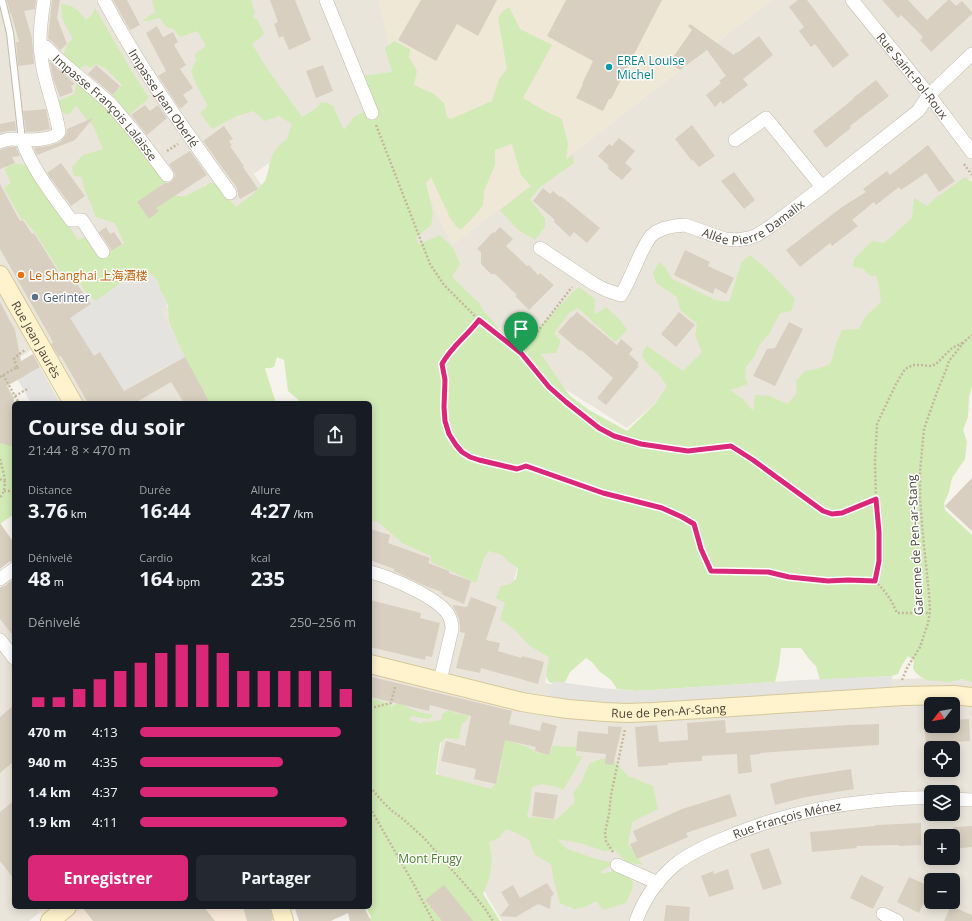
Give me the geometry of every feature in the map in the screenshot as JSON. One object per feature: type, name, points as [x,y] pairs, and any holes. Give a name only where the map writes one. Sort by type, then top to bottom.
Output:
[{"type":"street","points":[[0,142],[14,139],[22,140],[49,137],[57,135],[59,132],[55,110],[42,63],[40,46],[40,24],[44,0]]},
{"type":"street","name":"Impasse Jean Oberlé","points":[[104,0],[124,38],[149,78],[230,193]]},
{"type":"street","points":[[326,0],[372,113]]},
{"type":"street","name":"Rue Saint-Pol-Roux","points":[[852,0],[972,152]]},
{"type":"street","name":"Impasse François Lalaisse","points":[[40,46],[46,47],[58,60],[110,103],[137,135],[167,175]]},
{"type":"street","name":"Allée Pierre Damalix","points":[[540,248],[594,284],[621,295],[647,242],[656,232],[665,228],[685,225],[725,239],[737,240],[749,238],[771,226],[918,111],[929,96],[972,54]]},
{"type":"street","name":"Allée Pierre Damalix","points":[[735,140],[766,118],[822,187]]},
{"type":"street","points":[[22,140],[44,182],[71,220],[82,220],[103,252]]},
{"type":"street","name":"Rue Jean Jaurès","points":[[0,275],[70,401]]},
{"type":"street","points":[[0,579],[12,570]]},
{"type":"street","points":[[372,573],[400,582],[444,608],[448,614],[452,621],[452,629],[440,681]]},
{"type":"street","points":[[0,640],[12,655]]},
{"type":"street","name":"Rue de Pen-Ar-Stang","points":[[372,664],[528,703],[580,711],[627,713],[903,696],[954,695],[972,697]]},
{"type":"street","name":"Rue François Ménez","points":[[636,921],[643,906],[658,883],[676,865],[688,856],[736,833],[772,820],[799,813],[847,804],[893,799],[924,798]]},
{"type":"street","points":[[960,799],[972,800]]},
{"type":"street","points":[[620,866],[658,883]]},
{"type":"street","points":[[50,921],[65,909]]},
{"type":"street","points":[[281,909],[284,921]]},
{"type":"street","points":[[883,914],[897,921]]},
{"type":"lane","points":[[2,0],[10,33],[22,140]]},
{"type":"path","points":[[372,113],[430,264],[444,285],[479,320],[521,353],[549,387],[599,428],[614,436],[641,444],[688,451],[731,446],[753,460],[823,511],[832,514],[842,513],[876,499]]},
{"type":"path","points":[[521,353],[581,275]]},
{"type":"path","points":[[479,320],[451,350],[442,364],[445,380],[445,421],[449,434],[462,452],[479,460],[517,469],[526,466],[603,493],[662,508],[682,517],[694,524],[701,549],[711,571],[768,572],[789,577],[828,581],[875,581],[885,591],[897,613],[929,613]]},
{"type":"path","points":[[875,581],[879,561],[875,460],[877,424],[896,384],[905,369],[913,365],[931,366],[936,364],[952,348],[964,342],[972,335]]},
{"type":"path","name":"Garenne de Pen-ar-Stang","points":[[903,696],[902,678],[920,647],[928,623],[929,613],[929,593],[920,498],[920,472],[924,429],[948,361],[964,342]]},
{"type":"path","points":[[18,401],[1,376],[17,367],[19,370]]},
{"type":"path","points":[[15,396],[29,388]]},
{"type":"path","points":[[0,460],[4,475],[4,491],[0,498]]},
{"type":"path","points":[[0,479],[4,482]]},
{"type":"path","points":[[4,491],[12,492]]},
{"type":"path","points":[[372,707],[391,703]]},
{"type":"path","points":[[620,866],[620,860],[606,841],[605,832],[624,734]]},
{"type":"path","points":[[372,789],[391,810],[424,838],[474,895],[492,921]]},
{"type":"path","points":[[372,811],[434,921]]},
{"type":"shaded area","points":[[0,0],[379,0],[406,118],[416,153],[430,197],[453,244],[772,0],[972,0],[972,178],[871,265],[925,327],[833,494],[674,387],[627,428],[565,389],[406,242],[294,144],[254,174],[278,209],[244,235],[206,184],[128,247],[154,271],[185,354],[212,401],[83,401],[48,339],[0,370]]},
{"type":"shaded area","points":[[379,0],[772,0],[453,244],[430,197],[416,153],[406,118]]},
{"type":"shaded area","points":[[152,274],[168,305],[160,309],[185,357],[163,368],[159,368],[124,391],[100,352],[94,356],[70,318],[128,278],[137,282]]},
{"type":"shaded area","points":[[23,367],[28,374],[40,367],[59,401],[30,401],[14,373]]},
{"type":"shaded area","points":[[372,505],[512,540],[517,568],[507,606],[557,628],[545,683],[618,694],[798,683],[927,678],[972,680],[972,921],[502,921],[479,882],[464,811],[437,772],[443,732],[372,714]]},
{"type":"shaded area","points":[[12,579],[12,909],[38,909],[40,912],[29,921],[0,921],[0,588]]},
{"type":"shaded area","points":[[892,676],[893,688],[628,704],[549,699],[553,681],[636,691],[802,680]]},
{"type":"shaded area","points":[[38,909],[271,909],[274,921],[47,921]]},
{"type":"green space","points":[[152,0],[251,0],[255,12],[253,17],[257,19],[264,33],[252,44],[268,70],[302,117],[315,109],[320,103],[326,102],[333,106],[344,130],[355,116],[370,109],[362,76],[392,72],[385,48],[394,41],[410,49],[409,57],[417,71],[414,85],[434,94],[444,103],[447,117],[451,119],[492,101],[499,79],[507,69],[498,18],[502,12],[509,7],[520,29],[552,45],[523,98],[562,119],[568,144],[566,160],[573,154],[574,163],[539,188],[530,199],[545,219],[545,227],[535,240],[518,230],[500,210],[531,186],[521,175],[512,144],[495,150],[495,165],[484,191],[483,205],[461,230],[450,218],[431,177],[426,183],[433,213],[431,225],[416,238],[419,244],[440,235],[453,248],[460,264],[452,277],[479,303],[483,310],[503,333],[518,336],[525,333],[533,334],[579,287],[595,299],[594,311],[596,314],[606,307],[620,320],[627,330],[615,342],[578,308],[569,313],[554,333],[561,341],[556,353],[541,354],[569,395],[589,410],[627,431],[656,403],[667,386],[657,372],[649,366],[642,356],[644,349],[647,346],[683,371],[702,352],[695,336],[697,324],[680,310],[677,297],[656,283],[653,273],[659,262],[665,267],[672,279],[716,300],[729,302],[741,263],[750,255],[768,270],[795,299],[791,311],[780,313],[769,334],[760,344],[754,357],[746,367],[745,377],[748,384],[730,390],[743,399],[753,411],[755,395],[769,396],[788,404],[797,392],[796,381],[805,371],[817,369],[830,364],[842,330],[859,329],[865,317],[881,302],[876,276],[870,276],[862,268],[853,267],[854,259],[872,241],[884,243],[912,218],[914,198],[927,206],[965,177],[972,182],[972,386],[969,397],[968,417],[963,430],[967,442],[965,459],[952,478],[949,492],[944,503],[945,510],[972,535],[972,682],[962,679],[950,682],[927,680],[915,672],[913,668],[914,661],[908,656],[898,674],[892,676],[820,680],[816,666],[801,648],[781,648],[775,682],[636,691],[617,689],[611,680],[586,658],[570,672],[565,682],[558,685],[549,682],[546,676],[549,657],[530,646],[514,629],[500,619],[505,603],[496,598],[501,586],[510,584],[516,579],[518,568],[502,555],[489,551],[484,558],[476,583],[431,562],[431,556],[402,543],[377,521],[372,520],[372,401],[300,401],[288,391],[284,360],[277,357],[274,367],[265,368],[275,401],[208,401],[182,353],[169,322],[168,305],[157,280],[152,275],[137,282],[128,278],[96,301],[85,291],[79,277],[63,277],[34,231],[24,219],[21,219],[4,188],[11,183],[5,169],[14,164],[27,167],[38,177],[78,240],[87,236],[103,256],[124,243],[115,223],[96,217],[84,188],[82,177],[74,176],[72,167],[83,155],[103,149],[93,125],[87,120],[76,105],[70,114],[65,114],[61,110],[58,101],[74,94],[77,83],[107,102],[122,85],[105,68],[96,64],[91,68],[85,65],[79,70],[62,58],[68,43],[73,39],[62,18],[61,4],[75,9],[81,13],[86,20],[92,15],[95,8],[149,98],[128,116],[128,132],[176,196],[186,196],[210,183],[216,183],[236,207],[253,194],[265,181],[273,154],[278,146],[287,139],[292,124],[279,116],[265,121],[253,111],[237,116],[212,129],[200,113],[206,108],[207,104],[191,71],[196,60],[195,54],[206,46],[197,31],[180,37],[174,29],[166,27],[160,18],[142,21],[155,12]]},
{"type":"green space","points":[[0,441],[12,446],[12,515],[0,524]]},
{"type":"green space","name":"Mont Frugy","points":[[372,699],[391,704],[391,707],[402,701],[403,705],[420,712],[431,714],[433,717],[428,719],[411,716],[409,720],[422,724],[423,721],[430,722],[441,720],[442,714],[449,710],[469,716],[466,721],[462,723],[459,739],[445,738],[440,743],[436,774],[491,789],[496,783],[502,761],[494,758],[501,733],[508,735],[509,741],[528,747],[535,752],[549,755],[553,746],[576,747],[576,756],[582,756],[563,790],[557,787],[542,784],[532,787],[527,816],[530,819],[532,817],[556,820],[575,802],[573,793],[581,783],[589,764],[601,759],[612,758],[628,776],[653,786],[658,809],[632,822],[628,844],[643,865],[626,862],[615,850],[604,851],[580,843],[557,839],[567,849],[610,862],[610,866],[601,871],[602,874],[614,871],[630,878],[633,882],[632,889],[626,903],[603,910],[596,901],[585,907],[574,909],[560,903],[551,864],[535,855],[529,840],[506,829],[499,838],[489,842],[492,860],[489,879],[483,894],[500,921],[368,921],[371,917],[367,909],[372,909]]},
{"type":"building","points":[[7,0],[36,0],[35,9],[24,11],[32,38],[34,64],[18,66],[16,42],[19,42]]},
{"type":"building","points":[[52,0],[60,0],[57,18],[67,44],[60,50],[52,41],[48,39]]},
{"type":"building","points":[[113,0],[127,0],[140,25],[130,30]]},
{"type":"building","points":[[270,0],[295,0],[311,40],[289,50],[283,36],[279,38],[274,24],[278,22]]},
{"type":"building","points":[[421,0],[497,0],[478,36],[457,24],[436,61],[398,40]]},
{"type":"building","name":"EREA Louise Michel","points":[[566,0],[662,0],[611,99],[609,99],[603,111],[576,98],[593,61],[547,36]]},
{"type":"building","points":[[798,0],[807,0],[849,55],[833,68],[815,44],[811,47],[799,31],[804,27],[789,7]]},
{"type":"building","points":[[882,0],[908,0],[927,20],[948,0],[956,6],[962,1],[972,12],[972,14],[931,52],[920,40],[923,37],[901,15],[898,18]]},
{"type":"building","points":[[690,24],[734,55],[759,36],[773,55],[743,79],[748,85],[723,104],[721,101],[715,107],[706,95],[721,83],[719,81],[726,76],[707,50],[680,70],[669,63],[692,30],[688,26]]},
{"type":"building","points":[[157,26],[163,37],[173,32],[178,42],[174,45],[186,65],[180,69],[193,88],[183,95],[188,102],[180,109],[158,76],[166,71],[146,33]]},
{"type":"building","points":[[50,62],[75,84],[71,86],[73,92],[60,97],[53,78]]},
{"type":"building","points":[[96,65],[120,86],[113,95],[88,74]]},
{"type":"building","points":[[323,65],[333,91],[316,98],[306,71]]},
{"type":"building","points":[[876,80],[889,96],[850,126],[851,128],[826,148],[813,131]]},
{"type":"building","points":[[145,105],[150,111],[158,105],[167,118],[147,135],[131,115]]},
{"type":"building","points":[[46,109],[50,129],[26,132],[23,111]]},
{"type":"building","points":[[93,118],[75,140],[37,155],[34,148],[49,146],[60,142],[66,135],[67,129]]},
{"type":"building","points":[[15,121],[16,131],[0,133],[0,124]]},
{"type":"building","points":[[692,125],[715,156],[699,167],[693,160],[692,161],[675,139]]},
{"type":"building","points":[[224,126],[233,139],[229,141],[232,145],[230,146],[258,189],[240,199],[237,188],[203,141]]},
{"type":"building","points":[[619,138],[635,151],[625,163],[632,169],[622,180],[607,168],[609,166],[598,156],[609,144],[612,146]]},
{"type":"building","points":[[928,145],[955,181],[939,192],[926,173],[901,190],[899,187],[876,205],[874,202],[852,220],[858,226],[832,246],[830,243],[800,267],[786,250],[842,207],[866,192],[863,189],[887,171],[890,175]]},
{"type":"building","points":[[9,147],[16,147],[20,156],[12,157],[15,163],[0,169],[0,150]]},
{"type":"building","points":[[190,151],[207,175],[156,208],[159,211],[149,219],[137,202],[165,183],[172,181],[175,174],[169,164]]},
{"type":"building","points":[[61,163],[85,196],[71,206],[47,173]]},
{"type":"building","points":[[734,172],[755,200],[744,209],[721,181]]},
{"type":"building","points":[[0,184],[20,221],[23,220],[32,234],[34,233],[64,281],[68,279],[72,283],[75,281],[91,304],[70,318],[94,356],[100,352],[124,391],[185,357],[209,401],[183,401],[171,382],[138,401],[87,401],[61,356],[59,357],[51,344],[53,342],[0,249]]},
{"type":"building","points":[[543,188],[550,194],[553,191],[560,197],[561,196],[600,228],[587,243],[574,232],[570,237],[554,222],[555,220],[533,201]]},
{"type":"building","points":[[106,227],[110,234],[114,232],[122,244],[111,251],[99,232]]},
{"type":"building","points":[[500,227],[513,239],[506,246],[527,266],[529,265],[538,275],[540,273],[554,285],[529,310],[515,296],[517,295],[495,274],[491,274],[481,264],[481,252],[477,249],[493,232],[494,233]]},
{"type":"building","points":[[685,250],[710,262],[708,266],[734,278],[726,294],[715,288],[713,294],[674,275]]},
{"type":"building","points":[[0,302],[15,330],[21,361],[33,354],[40,367],[7,386],[14,398],[14,401],[12,401],[12,446],[0,443]]},
{"type":"building","points":[[577,312],[617,345],[621,339],[633,349],[629,354],[639,363],[637,365],[639,366],[606,405],[597,398],[613,378],[558,332]]},
{"type":"building","points":[[679,312],[695,325],[676,347],[661,334]]},
{"type":"building","points":[[789,322],[803,329],[775,386],[753,376],[767,349],[775,348]]},
{"type":"building","points":[[972,478],[972,531],[945,506]]},
{"type":"building","points":[[0,523],[12,540],[12,561],[0,569]]},
{"type":"building","points":[[372,530],[390,535],[388,543],[430,558],[428,563],[471,581],[464,604],[441,594],[442,592],[423,585],[394,571],[394,569],[372,561]]},
{"type":"building","points":[[12,581],[12,634],[0,619],[0,587],[5,586]]},
{"type":"building","points":[[471,597],[497,607],[486,640],[500,643],[498,651],[522,658],[522,656],[544,662],[538,684],[481,668],[480,673],[456,668],[465,633],[460,632],[459,619],[453,605],[467,607]]},
{"type":"building","points":[[372,601],[421,613],[420,618],[440,623],[432,657],[426,656],[425,660],[372,647]]},
{"type":"building","points":[[372,677],[512,711],[509,724],[540,731],[542,722],[557,726],[549,755],[535,751],[536,747],[505,740],[496,784],[474,779],[476,769],[441,761],[446,741],[465,746],[471,716],[430,705],[429,711],[372,697]]},
{"type":"building","points":[[12,707],[12,763],[0,773],[0,717]]},
{"type":"building","points":[[969,719],[970,741],[926,741],[925,733],[960,733],[960,720]]},
{"type":"building","points":[[725,720],[726,733],[879,724],[879,745],[760,753],[750,755],[752,772],[738,774],[737,754],[702,756],[702,761],[638,767],[635,727],[657,725],[659,742],[688,740],[687,723]]},
{"type":"building","points":[[608,726],[622,727],[613,765],[605,764],[606,754],[576,751],[578,731],[608,734]]},
{"type":"building","points":[[851,769],[854,789],[806,797],[775,805],[770,784],[788,779]]},
{"type":"building","points":[[535,792],[558,795],[554,819],[532,816]]},
{"type":"building","points":[[730,794],[737,816],[686,833],[688,837],[637,859],[630,844],[637,841],[633,831],[682,809]]},
{"type":"building","points":[[12,803],[12,876],[0,861],[0,812]]},
{"type":"building","points":[[921,823],[921,845],[856,846],[857,848],[812,852],[810,832],[875,825]]},
{"type":"building","points":[[972,826],[972,847],[960,848],[960,829],[953,829],[953,827]]},
{"type":"building","points":[[769,848],[782,884],[763,890],[750,854]]},
{"type":"building","points":[[728,869],[734,889],[709,897],[701,876],[713,871],[714,874]]},
{"type":"building","points":[[861,875],[884,887],[873,909],[850,898]]},
{"type":"building","points":[[909,877],[924,884],[924,902],[919,913],[897,902]]},
{"type":"building","points":[[547,883],[554,894],[551,897],[550,909],[538,904],[516,917],[500,916],[509,905],[501,892],[513,885],[520,898]]},
{"type":"building","points":[[444,885],[473,921],[442,921],[425,900]]},
{"type":"building","points":[[666,905],[690,907],[689,921],[664,921]]},
{"type":"building","points":[[84,909],[206,909],[215,921],[93,921]]},
{"type":"building","points":[[244,909],[270,909],[273,920],[247,921]]},
{"type":"building","points":[[295,909],[365,909],[371,921],[350,921],[348,913],[331,921],[299,921]]},
{"type":"building","points":[[950,909],[958,909],[972,915],[972,921],[944,921]]},
{"type":"place","name":"EREA Louise Michel","points":[[609,67]]},
{"type":"place","name":"Le Shanghai 上海酒楼","points":[[21,275]]},
{"type":"place","name":"Gerinter","points":[[35,297]]},
{"type":"route","points":[[479,320],[521,353],[549,387],[599,428],[614,436],[641,444],[688,451],[731,446],[753,460],[823,511],[832,514],[842,513],[876,499],[879,532],[879,561],[875,581],[828,581],[789,577],[768,572],[711,571],[701,549],[694,524],[682,517],[662,508],[603,493],[526,466],[517,469],[479,460],[462,452],[449,434],[445,421],[445,380],[442,364],[451,350],[479,320]]}]
